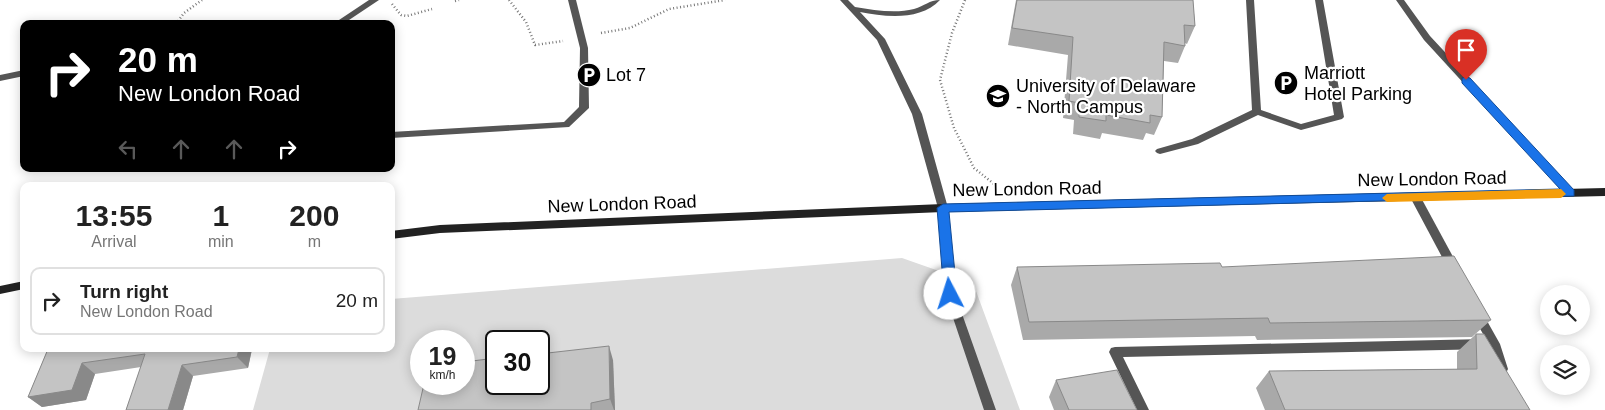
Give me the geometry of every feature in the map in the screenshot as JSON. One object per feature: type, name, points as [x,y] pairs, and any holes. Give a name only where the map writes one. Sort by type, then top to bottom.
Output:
[{"type":"main road","name":"New London Road","points":[[395,235],[440,229],[943,208],[1605,192]]},
{"type":"main road","points":[[0,290],[20,286]]},
{"type":"street","points":[[343,20],[374,0]]},
{"type":"street","points":[[395,135],[566,125],[584,108],[584,48],[572,0]]},
{"type":"street","points":[[844,0],[881,39],[900,74],[917,114],[943,208],[950,294],[990,410]]},
{"type":"street","points":[[854,9],[898,13],[916,10],[936,0]]},
{"type":"street","points":[[1250,0],[1257,112]]},
{"type":"street","points":[[1160,151],[1195,142],[1257,112],[1301,127],[1339,117],[1319,0]]},
{"type":"street","points":[[1400,0],[1427,38],[1570,193]]},
{"type":"street","points":[[0,78],[20,74]]},
{"type":"street","points":[[1415,197],[1462,284]]},
{"type":"street","points":[[1471,301],[1494,344],[1506,380]]},
{"type":"street","points":[[1143,410],[1115,352],[1494,344]]},
{"type":"path","points":[[179,20],[184,13],[202,0]]},
{"type":"path","points":[[509,0],[526,22],[535,45],[571,40]]},
{"type":"path","points":[[600,33],[630,28],[669,9],[725,0]]},
{"type":"path","points":[[965,0],[952,33],[940,80],[954,128],[974,168],[997,188]]},
{"type":"path","points":[[385,6],[395,4],[402,15],[407,16],[432,8]]},
{"type":"shaded area","points":[[902,258],[973,283],[1020,410],[253,410],[269,352],[395,352],[395,299]]},
{"type":"building","points":[[1017,0],[1193,0],[1195,26],[1184,25],[1185,46],[1164,42],[1162,117],[1150,115],[1150,123],[1106,115],[1106,121],[1079,117],[1079,103],[1069,101],[1073,37],[1012,28]]},
{"type":"building","points":[[1454,256],[1491,320],[1270,323],[1268,318],[1029,322],[1017,267],[1220,263],[1222,267]]},
{"type":"building","points":[[1476,334],[1484,334],[1530,410],[1285,410],[1269,371],[1477,369]]},
{"type":"building","points":[[609,346],[610,399],[591,403],[591,410],[418,410],[421,395],[475,395],[475,361],[485,359],[485,395],[550,395],[550,353]]},
{"type":"building","points":[[47,352],[238,352],[237,357],[182,365],[168,410],[126,410],[145,354],[82,363],[72,390],[28,397]]},
{"type":"building","points":[[1117,370],[1137,410],[1069,410],[1056,380]]},
{"type":"slow traffic","points":[[1387,198],[1561,194]]},
{"type":"place","name":"Lot 7","points":[[589,75]]},
{"type":"place","name":"Marriott Hotel Parking","points":[[1286,83]]},
{"type":"place","name":"University of Delaware - North Campus","points":[[998,96]]},
{"type":"route","points":[[950,294],[943,208],[1570,193],[1466,80]]}]
